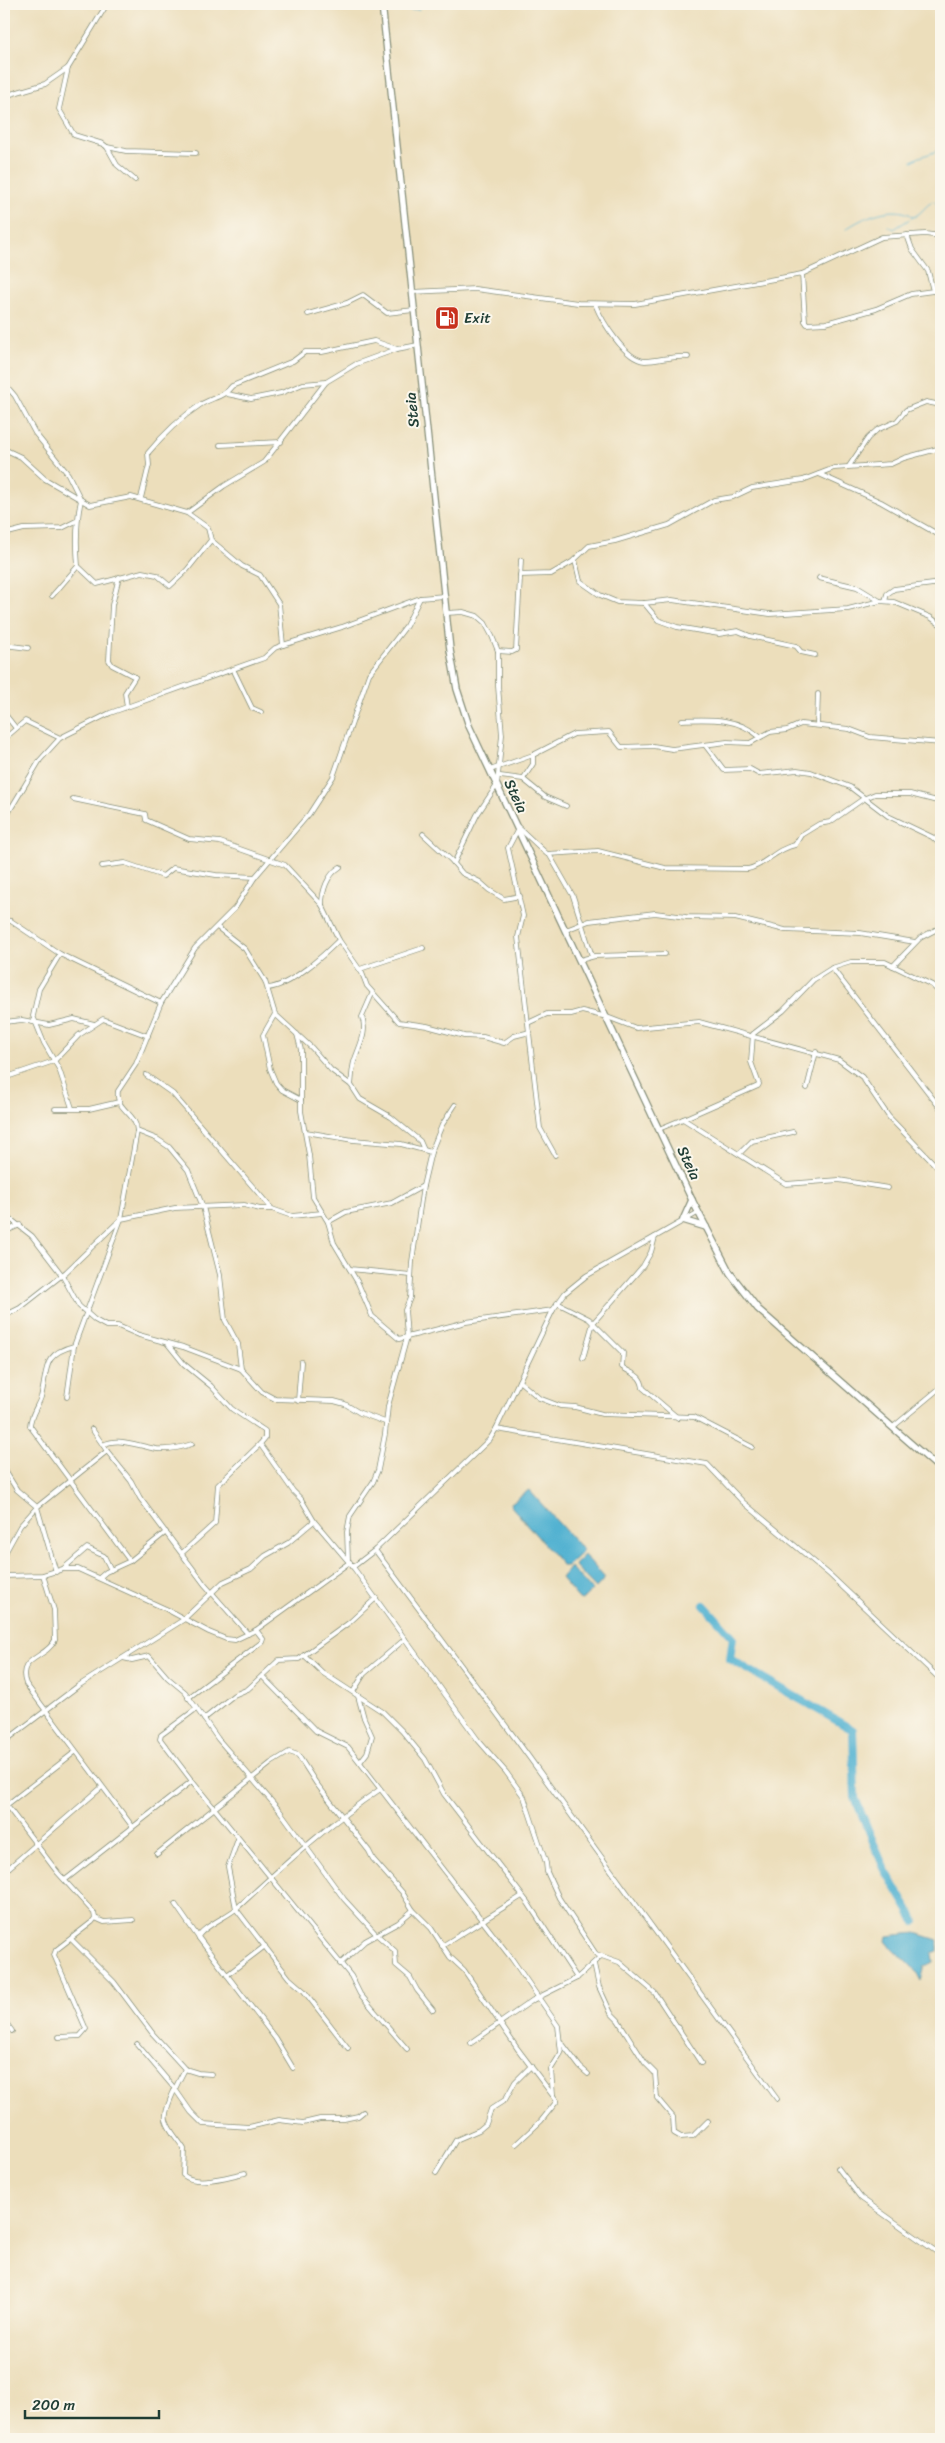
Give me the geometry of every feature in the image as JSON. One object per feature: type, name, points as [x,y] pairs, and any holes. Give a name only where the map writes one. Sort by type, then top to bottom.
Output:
[{"type":"main road","name":"Steia","points":[[382,4],[446,614],[457,689],[469,726],[692,1200],[730,1273],[758,1309],[941,1470]]},
{"type":"main road","points":[[692,1200],[683,1220],[706,1228]]},
{"type":"street","points":[[107,4],[68,68],[59,108],[61,114],[74,135],[97,141],[107,147],[126,151],[196,153]]},
{"type":"street","points":[[4,96],[45,84],[68,68]]},
{"type":"street","points":[[107,147],[117,165],[135,180]]},
{"type":"street","points":[[412,292],[475,289],[595,304],[642,303],[802,274],[875,239],[908,235],[941,236]]},
{"type":"street","points":[[908,235],[912,249],[928,271],[933,291]]},
{"type":"street","points":[[802,274],[804,321],[807,324],[826,323],[860,314],[911,294],[933,291],[941,293]]},
{"type":"street","points":[[308,314],[347,303],[363,295],[387,313],[414,310]]},
{"type":"street","points":[[595,304],[603,322],[636,359],[644,361],[688,356]]},
{"type":"street","points":[[227,394],[232,386],[293,361],[305,352],[322,352],[374,341],[397,349]]},
{"type":"street","points":[[187,513],[224,486],[260,466],[281,442],[326,382],[356,364],[397,349],[418,345]]},
{"type":"street","points":[[141,498],[149,465],[148,453],[159,439],[201,404],[227,394],[251,399],[281,392],[303,384],[326,382]]},
{"type":"street","points":[[4,383],[14,396],[35,434],[68,474],[81,500],[76,522],[78,529],[76,542],[78,566],[52,596]]},
{"type":"street","points":[[849,466],[868,438],[877,430],[897,421],[906,410],[926,402],[941,405]]},
{"type":"street","points":[[220,445],[281,442]]},
{"type":"street","points":[[520,576],[551,574],[575,560],[589,546],[615,541],[669,525],[714,500],[730,498],[749,489],[800,481],[849,466],[891,464],[904,458],[941,448]]},
{"type":"street","points":[[4,450],[20,457],[45,479],[92,505],[128,497],[141,498],[187,513],[208,528],[211,540],[242,566],[262,577],[280,605],[283,645]]},
{"type":"street","points":[[819,474],[881,502],[941,536]]},
{"type":"street","points":[[4,534],[24,529],[62,528],[76,522]]},
{"type":"street","points":[[78,566],[97,584],[119,576],[146,572],[157,575],[168,586],[172,585],[211,540]]},
{"type":"street","points":[[498,651],[512,652],[516,650],[521,560]]},
{"type":"street","points":[[575,560],[580,581],[600,595],[617,602],[644,603],[672,600],[774,614],[848,609],[886,601],[897,603],[930,617],[941,625]]},
{"type":"street","points":[[119,576],[112,605],[109,660],[112,665],[135,677],[125,693],[127,707]]},
{"type":"street","points":[[819,578],[860,589],[880,601]]},
{"type":"street","points":[[886,601],[887,594],[894,589],[941,583]]},
{"type":"street","points":[[4,820],[40,760],[60,738],[96,719],[174,689],[234,671],[264,658],[275,648],[283,645],[342,627],[420,598],[444,596]]},
{"type":"street","points":[[67,1397],[74,1346],[121,1219],[137,1131],[136,1120],[119,1102],[118,1091],[136,1064],[161,1003],[195,948],[235,908],[255,877],[309,814],[333,777],[368,674],[406,626],[420,598]]},
{"type":"street","points":[[644,603],[658,620],[677,627],[719,634],[738,631],[750,636],[796,646],[801,652],[815,655]]},
{"type":"street","points":[[446,614],[463,612],[481,619],[492,636],[498,651],[498,686],[502,735],[501,766],[497,786],[477,815],[454,863]]},
{"type":"street","points":[[4,645],[28,648]]},
{"type":"street","points":[[234,671],[252,708],[261,712]]},
{"type":"street","points":[[817,725],[818,694]]},
{"type":"street","points":[[4,713],[15,727]]},
{"type":"street","points":[[682,720],[719,719],[751,730],[760,737]]},
{"type":"street","points":[[4,739],[15,727],[28,721],[60,738]]},
{"type":"street","points":[[490,770],[533,755],[574,734],[596,734],[607,731],[611,733],[621,747],[653,746],[672,749],[727,742],[750,743],[770,732],[787,730],[798,724],[849,730],[870,737],[941,743]]},
{"type":"street","points":[[705,745],[724,770],[750,769],[759,774],[805,770],[847,786],[888,816],[932,837],[941,845]]},
{"type":"street","points":[[523,779],[530,770],[533,755]]},
{"type":"street","points":[[500,776],[523,779],[540,794],[566,806]]},
{"type":"street","points":[[555,1155],[540,1128],[530,1022],[518,937],[523,916],[508,848],[517,826],[544,853],[548,854],[598,851],[665,868],[748,869],[756,866],[782,848],[795,845],[801,835],[819,824],[830,822],[863,799],[878,794],[905,794],[941,802]]},
{"type":"street","points":[[72,799],[145,814],[146,820],[189,839],[220,842],[240,851],[271,859],[288,868],[322,906],[339,940],[360,969],[372,994],[399,1022],[427,1026],[464,1036],[486,1038],[504,1043],[514,1036],[530,1032]]},
{"type":"street","points":[[422,834],[464,874],[502,898],[520,896]]},
{"type":"street","points":[[548,854],[570,889],[592,956]]},
{"type":"street","points":[[102,866],[125,863],[163,876],[173,868],[216,875],[255,877]]},
{"type":"street","points":[[322,906],[322,894],[331,875],[340,867]]},
{"type":"street","points":[[566,930],[589,921],[655,913],[686,917],[735,918],[785,930],[860,933],[915,942]]},
{"type":"street","points":[[4,920],[11,921],[60,954],[161,1003]]},
{"type":"street","points":[[217,927],[245,949],[268,988],[275,1014],[312,1048],[331,1070],[351,1086],[360,1099],[391,1117],[420,1141],[424,1150]]},
{"type":"street","points":[[893,966],[915,942],[941,927]]},
{"type":"street","points":[[268,988],[275,987],[301,974],[339,940]]},
{"type":"street","points":[[360,969],[423,948]]},
{"type":"street","points":[[60,954],[36,994],[33,1012],[35,1022],[63,1078],[72,1108]]},
{"type":"street","points":[[580,960],[592,956],[665,954]]},
{"type":"street","points":[[660,1129],[758,1086],[752,1062],[753,1037],[756,1032],[783,1011],[812,980],[832,968],[851,962],[879,961],[932,985],[941,994]]},
{"type":"street","points":[[832,968],[941,1109]]},
{"type":"street","points":[[351,1086],[354,1062],[362,1046],[364,1024],[362,1016],[372,994]]},
{"type":"street","points":[[530,1022],[547,1014],[571,1014],[582,1011],[607,1017],[636,1028],[699,1022],[799,1050],[816,1052],[839,1060],[856,1071],[889,1117],[941,1171]]},
{"type":"street","points":[[275,1014],[264,1035],[270,1070],[276,1083],[282,1090],[301,1100]]},
{"type":"street","points":[[4,1022],[22,1020],[49,1025],[78,1019],[95,1024]]},
{"type":"street","points":[[4,1078],[54,1061],[79,1035],[105,1019],[148,1036]]},
{"type":"street","points":[[297,1034],[301,1050],[301,1100],[306,1132],[311,1192],[328,1222],[334,1243],[350,1269],[375,1320],[396,1338],[466,1322],[553,1310]]},
{"type":"street","points":[[807,1088],[816,1052]]},
{"type":"street","points":[[146,1075],[173,1094],[272,1209]]},
{"type":"street","points":[[55,1109],[89,1109],[119,1102]]},
{"type":"street","points":[[349,1561],[347,1532],[350,1516],[373,1482],[378,1470],[385,1434],[385,1422],[407,1337],[404,1311],[410,1298],[411,1275],[423,1186],[431,1152],[442,1125],[455,1105]]},
{"type":"street","points":[[683,1119],[786,1184],[839,1180],[888,1188]]},
{"type":"street","points":[[137,1131],[157,1139],[182,1160],[188,1170],[203,1207],[220,1275],[225,1320],[238,1344],[241,1369]]},
{"type":"street","points":[[306,1132],[353,1140],[401,1144],[431,1152]]},
{"type":"street","points":[[739,1154],[752,1142],[794,1132]]},
{"type":"street","points":[[328,1222],[346,1212],[386,1205],[423,1186]]},
{"type":"street","points":[[4,1316],[20,1308],[62,1275],[121,1219],[167,1210],[244,1205],[260,1209],[272,1209],[292,1216],[322,1213]]},
{"type":"street","points":[[353,1567],[375,1550],[484,1444],[496,1429],[553,1310],[574,1284],[698,1212]]},
{"type":"street","points":[[4,1214],[32,1236],[62,1275],[79,1306],[94,1320],[106,1326],[118,1326],[241,1369],[267,1396],[275,1399],[334,1401],[385,1422]]},
{"type":"street","points":[[4,1232],[20,1225]]},
{"type":"street","points":[[584,1358],[593,1324],[643,1266],[651,1252],[655,1237]]},
{"type":"street","points":[[350,1269],[411,1275]]},
{"type":"street","points":[[557,1303],[583,1315],[593,1324],[623,1353],[622,1367],[639,1376],[643,1388],[678,1418]]},
{"type":"street","points":[[167,1343],[184,1364],[211,1386],[232,1409],[266,1431],[265,1438],[260,1444],[218,1485],[215,1523],[182,1552]]},
{"type":"street","points":[[74,1346],[55,1354],[47,1365],[41,1397],[30,1422],[31,1429],[130,1561]]},
{"type":"street","points":[[298,1401],[301,1362]]},
{"type":"street","points":[[519,1381],[538,1398],[562,1407],[574,1407],[602,1414],[678,1418],[686,1416],[702,1420],[752,1448]]},
{"type":"street","points":[[893,1427],[941,1387]]},
{"type":"street","points":[[92,1429],[131,1481],[140,1498],[212,1592],[248,1634]]},
{"type":"street","points":[[496,1429],[707,1464],[743,1502],[830,1575],[941,1680]]},
{"type":"street","points":[[103,1445],[115,1441],[157,1449],[170,1449],[192,1444]]},
{"type":"street","points":[[260,1444],[292,1491],[301,1499],[314,1521],[349,1561],[478,1740],[506,1772],[524,1797],[546,1863],[547,1872],[559,1898],[582,1934],[600,1957],[619,1962],[655,1993],[701,2063]]},
{"type":"street","points":[[4,1554],[20,1526],[37,1507],[107,1451]]},
{"type":"street","points":[[4,1469],[17,1490],[37,1507],[56,1572]]},
{"type":"street","points":[[4,1742],[78,1686],[183,1620],[223,1582],[251,1569],[265,1556],[288,1544],[314,1521]]},
{"type":"street","points":[[100,1578],[111,1570],[130,1561],[166,1532]]},
{"type":"street","points":[[4,1576],[44,1575],[56,1572],[63,1569],[87,1548],[104,1556],[111,1570]]},
{"type":"street","points":[[375,1550],[518,1742],[777,2099]]},
{"type":"street","points":[[63,1569],[78,1569],[100,1578],[166,1609],[183,1620],[226,1639],[236,1640],[256,1630],[349,1561]]},
{"type":"street","points":[[44,1575],[54,1610],[55,1640],[53,1644],[27,1664],[23,1677],[26,1684],[75,1752],[132,1826]]},
{"type":"street","points":[[204,1719],[234,1695],[248,1689],[279,1660],[294,1661],[304,1655],[350,1622],[376,1598]]},
{"type":"street","points":[[188,1698],[262,1642],[263,1639],[256,1630]]},
{"type":"street","points":[[353,1692],[364,1674],[405,1639]]},
{"type":"street","points":[[304,1655],[324,1673],[383,1712],[422,1756],[444,1794],[522,1896],[577,1978]]},
{"type":"street","points":[[123,1658],[132,1660],[149,1656],[168,1678],[183,1690],[196,1709],[307,1847],[344,1898],[376,1934],[395,1951],[396,1965],[410,1977],[432,2010]]},
{"type":"street","points":[[262,1676],[316,1730],[348,1747],[379,1790],[416,1833],[539,1997],[558,2026],[561,2053],[551,2069],[553,2095],[556,2103],[516,2144]]},
{"type":"street","points":[[358,1696],[364,1718],[372,1736],[366,1753],[360,1762]]},
{"type":"street","points":[[196,1709],[161,1735],[160,1739],[238,1839],[351,1976],[364,1998],[407,2050]]},
{"type":"street","points":[[75,1752],[5,1805],[94,1913],[95,1918]]},
{"type":"street","points":[[157,1854],[282,1756],[294,1753],[298,1755],[316,1783],[370,1851],[373,1859],[402,1892],[413,1910],[431,1928],[442,1946],[464,1970],[553,2095]]},
{"type":"street","points":[[65,1880],[192,1781]]},
{"type":"street","points":[[4,1872],[102,1787]]},
{"type":"street","points":[[198,1937],[203,1929],[224,1919],[269,1877],[379,1790]]},
{"type":"street","points":[[238,1839],[228,1867],[236,1909],[289,1978],[304,1992],[348,2048]]},
{"type":"street","points":[[442,1946],[522,1896]]},
{"type":"street","points":[[175,1904],[275,2038],[294,2068]]},
{"type":"street","points":[[340,1964],[376,1934],[398,1923],[413,1910]]},
{"type":"street","points":[[95,1918],[104,1922],[133,1920]]},
{"type":"street","points":[[59,2037],[80,2036],[86,2029],[54,1955],[56,1950],[95,1918]]},
{"type":"street","points":[[71,1939],[114,1982],[153,2034],[184,2068],[198,2073],[211,2074]]},
{"type":"street","points":[[227,1975],[265,1946]]},
{"type":"street","points":[[471,2043],[539,1997],[577,1978],[600,1957]]},
{"type":"street","points":[[594,1964],[599,1987],[611,2013],[618,2020],[645,2063],[655,2073],[657,2098],[673,2117],[674,2133],[682,2137],[694,2136],[708,2121]]},
{"type":"street","points":[[4,2020],[12,2031]]},
{"type":"street","points":[[561,2042],[588,2074]]},
{"type":"street","points":[[138,2044],[175,2089],[190,2112],[203,2124],[249,2127],[279,2120],[303,2123],[352,2118],[362,2112]]},
{"type":"street","points":[[436,2173],[456,2140],[479,2130],[486,2124],[491,2109],[505,2100],[515,2082],[531,2066]]},
{"type":"street","points":[[184,2068],[167,2108],[166,2119],[175,2138],[184,2149],[183,2175],[192,2180],[205,2180],[245,2172]]},
{"type":"street","points":[[838,2168],[861,2198],[941,2255]]},
{"type":"water","points":[[529,1490],[582,1549],[581,1553],[567,1566],[563,1566],[511,1506],[511,1503]]},
{"type":"water","points":[[584,1555],[605,1578],[596,1588],[574,1565]]},
{"type":"water","points":[[570,1567],[592,1590],[582,1600],[561,1578]]},
{"type":"water","points":[[916,1933],[938,1940],[938,1951],[932,1953],[933,1962],[925,1966],[921,1981],[914,1969],[886,1941],[887,1936]]},
{"type":"waterway","points":[[357,4],[370,6]]},
{"type":"waterway","points":[[406,5],[411,6],[411,10],[419,9]]},
{"type":"waterway","points":[[912,161],[941,148]]},
{"type":"waterway","points":[[846,229],[861,220],[879,213],[898,211],[914,217],[933,201],[937,203],[937,207],[941,204]]},
{"type":"waterway","points":[[888,226],[894,229],[913,217]]},
{"type":"waterway","points":[[704,1605],[733,1637],[730,1659],[853,1730],[855,1798],[884,1868],[915,1921]]},
{"type":"place","name":"Exit","points":[[447,318]]}]
